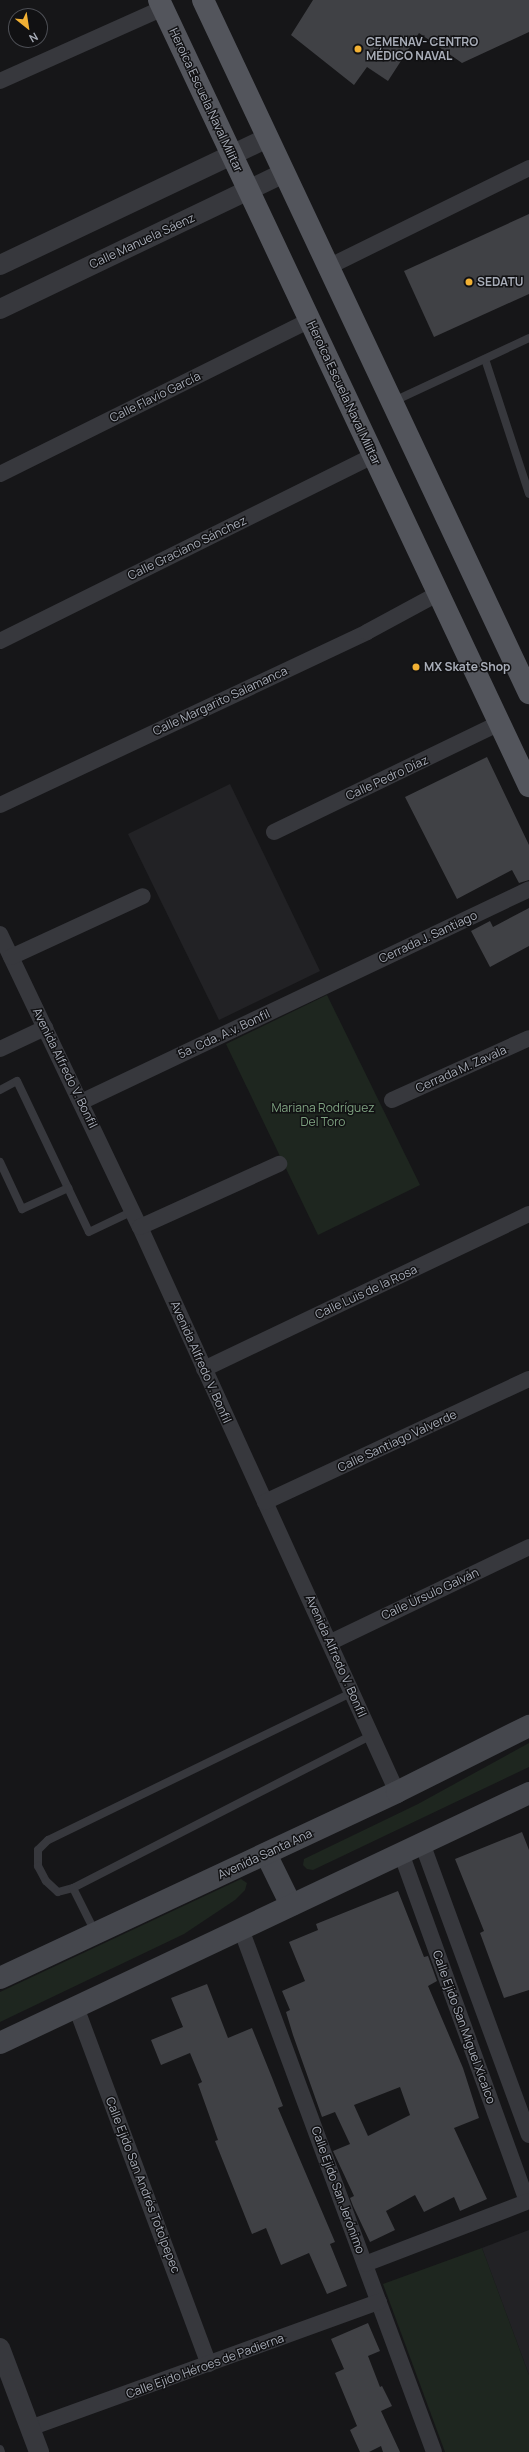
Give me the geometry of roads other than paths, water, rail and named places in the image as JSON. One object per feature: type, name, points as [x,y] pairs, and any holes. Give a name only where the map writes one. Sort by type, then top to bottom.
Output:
[{"type":"main road","points":[[203,0],[529,693]]},
{"type":"main road","name":"Heroica Escuela Naval Militar","points":[[161,4],[529,786]]},
{"type":"main road","name":"Avenida Santa Ana","points":[[0,1978],[397,1792],[529,1726]]},
{"type":"main road","points":[[0,2043],[529,1792]]},
{"type":"main road","points":[[266,1854],[291,1905]]},
{"type":"street","points":[[0,81],[161,4]]},
{"type":"street","points":[[0,265],[267,138]]},
{"type":"street","points":[[328,267],[529,168]]},
{"type":"street","name":"Calle Manuela Sáenz","points":[[0,309],[284,174]]},
{"type":"street","name":"Calle Flavio García","points":[[0,474],[310,320]]},
{"type":"street","name":"Calle Graciano Sánchez","points":[[0,641],[374,456]]},
{"type":"street","name":"Calle Margarito Salamanca","points":[[0,805],[367,632],[439,593]]},
{"type":"street","name":"Calle Pedro Díaz","points":[[274,832],[500,723]]},
{"type":"street","name":"Cerrada J. Santiago","points":[[326,986],[529,889]]},
{"type":"street","points":[[11,957],[144,896]]},
{"type":"street","name":"Avenida Alfredo V. Bonfil","points":[[0,934],[133,1211],[264,1502],[331,1642],[397,1792]]},
{"type":"street","name":"5a. Cda. A.v. Bonfil","points":[[81,1102],[326,986]]},
{"type":"street","points":[[0,1049],[45,1028]]},
{"type":"street","name":"Cerrada M. Zavala","points":[[392,1100],[529,1038]]},
{"type":"street","points":[[140,1227],[279,1164]]},
{"type":"street","name":"Calle Luis de la Rosa","points":[[204,1369],[529,1214]]},
{"type":"street","name":"Calle Santiago Valverde","points":[[264,1502],[529,1379]]},
{"type":"street","name":"Calle Úrsulo Galván","points":[[331,1642],[529,1547]]},
{"type":"street","name":"Calle Ejido San Miguel Xicalco","points":[[422,1843],[529,2135]]},
{"type":"street","name":"Calle Ejido San Miguel Xicalco","points":[[401,1853],[528,2201]]},
{"type":"street","name":"Calle Ejido San Jerónimo","points":[[241,1929],[434,2452]]},
{"type":"street","name":"Calle Ejido San Andrés Totolpepec","points":[[76,2007],[209,2364]]},
{"type":"street","points":[[365,2264],[528,2201]]},
{"type":"street","name":"Calle Ejido Héroes de Padierna","points":[[30,2428],[379,2302]]},
{"type":"street","points":[[0,2348],[39,2452]]},
{"type":"lane","points":[[392,402],[423,386],[529,338]]},
{"type":"lane","points":[[485,359],[529,494]]},
{"type":"lane","points":[[0,1090],[17,1081],[89,1232],[133,1211]]},
{"type":"lane","points":[[0,1162],[22,1209],[68,1188]]},
{"type":"lane","points":[[353,1692],[48,1840],[38,1850],[38,1866],[46,1881],[58,1892],[73,1888],[372,1735]]},
{"type":"lane","points":[[73,1888],[96,1932]]},
{"type":"lane","points":[[0,2448],[1,2452]]},
{"type":"place","name":"CEMENAV- CENTRO MÉDICO NAVAL","points":[[358,49]]},
{"type":"place","name":"SEDATU","points":[[469,282]]},
{"type":"place","name":"MX Skate Shop","points":[[416,667]]},
{"type":"park label","name":"Mariana Rodríguez Del Toro","points":[[323,1115]]}]
